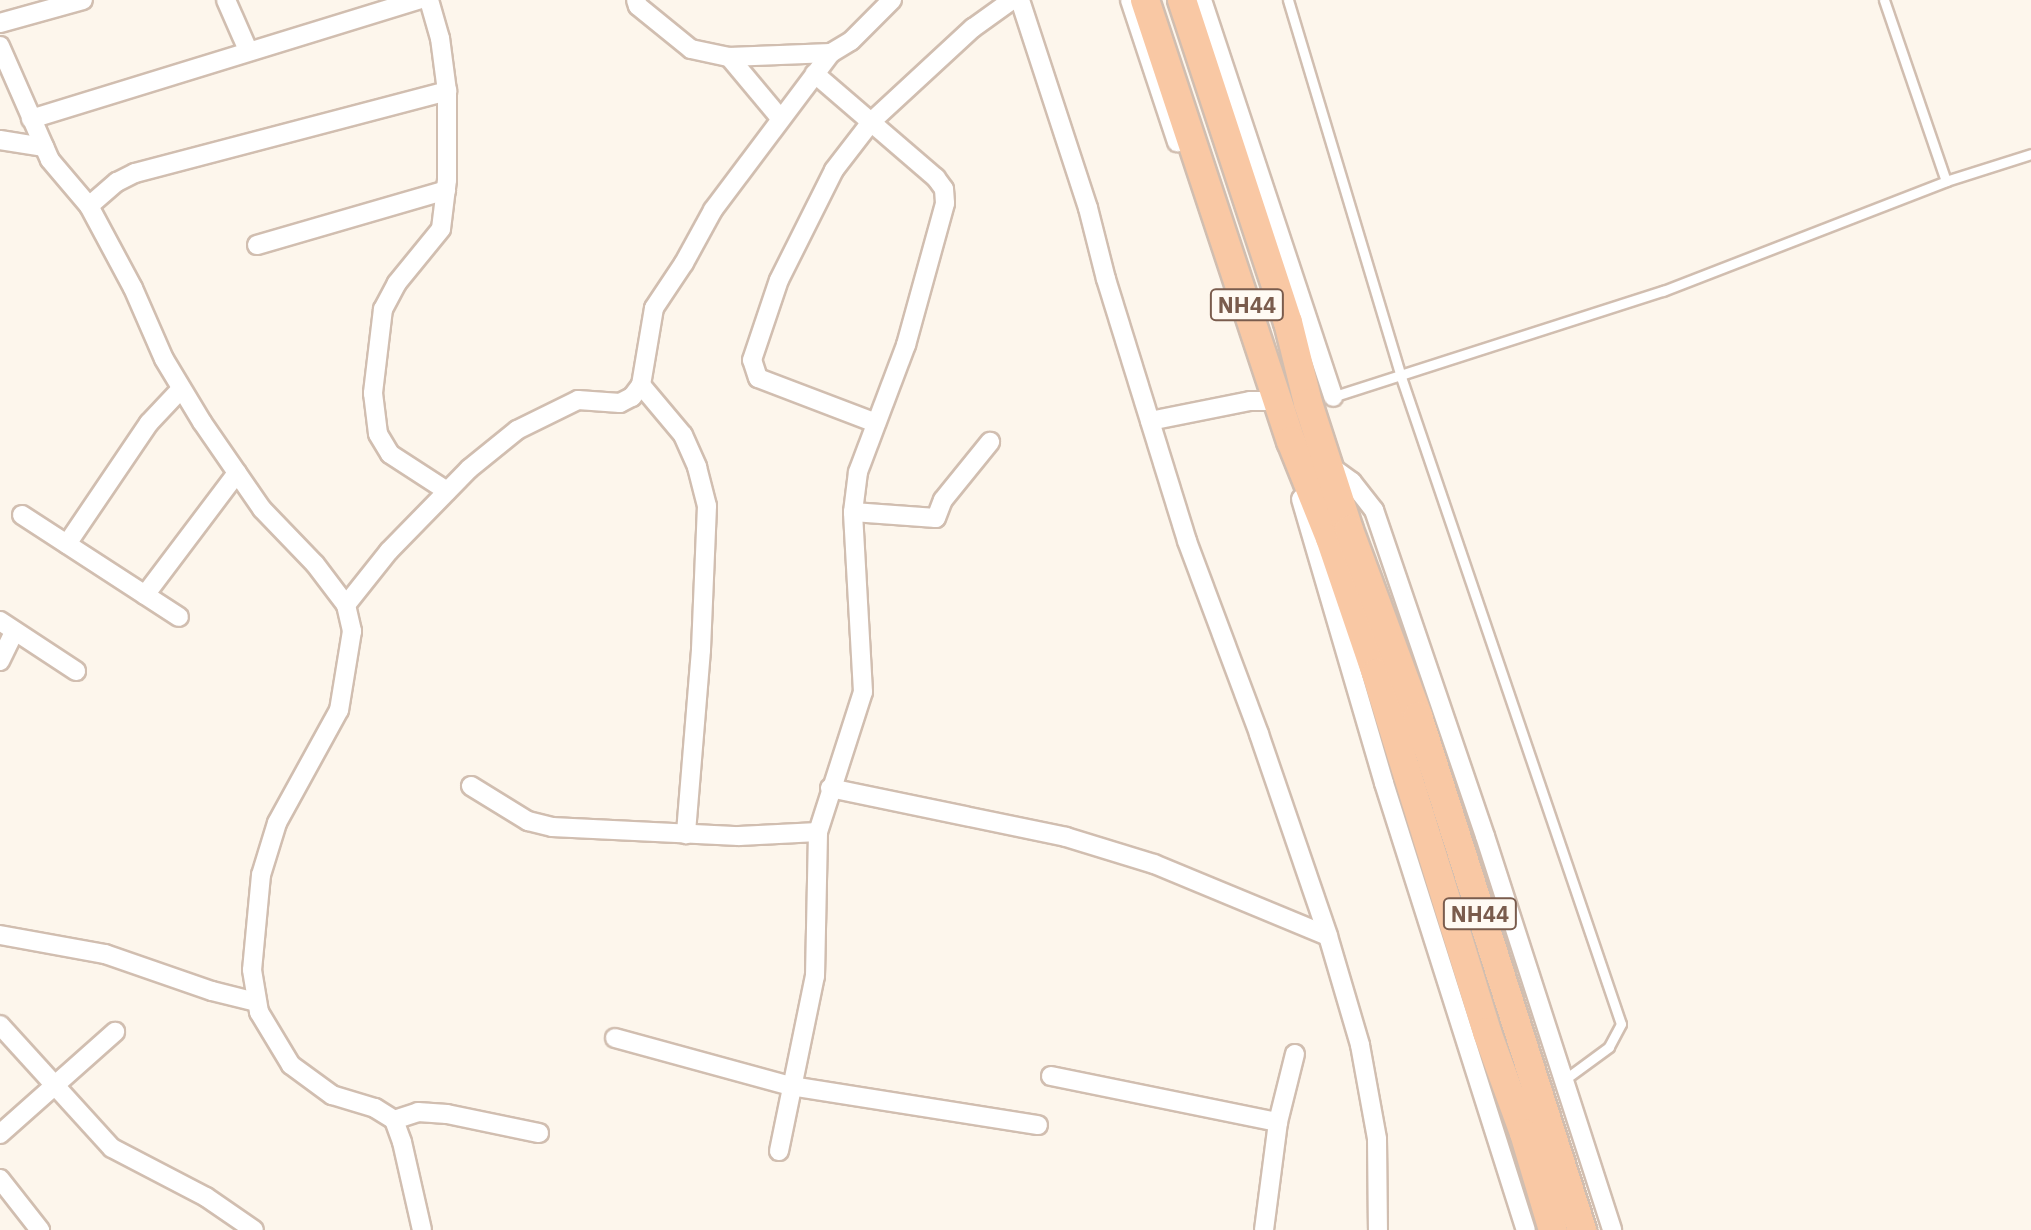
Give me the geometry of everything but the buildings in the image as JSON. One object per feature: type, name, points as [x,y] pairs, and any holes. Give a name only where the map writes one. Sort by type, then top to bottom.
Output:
[{"type":"highway","name":"NH44","points":[[1145,0],[1271,401],[1418,716],[1445,810],[1582,1230]]},
{"type":"highway","name":"NH44","points":[[1182,0],[1288,322],[1321,400],[1329,466],[1349,530],[1364,603],[1553,1230]]},
{"type":"street","points":[[0,23],[83,0]]},
{"type":"street","points":[[226,0],[248,50]]},
{"type":"street","points":[[31,119],[419,0]]},
{"type":"street","points":[[429,0],[440,38],[447,91],[446,190],[441,229],[397,283],[383,309],[373,393],[378,434],[390,454],[447,491]]},
{"type":"street","points":[[636,0],[638,6],[691,49],[729,57],[831,53]]},
{"type":"street","points":[[346,605],[389,551],[447,491],[517,430],[550,411],[578,400],[620,403],[632,397],[641,385],[654,308],[684,263],[713,210],[831,53],[851,41],[892,0]]},
{"type":"street","points":[[876,423],[758,378],[752,360],[779,280],[834,170],[871,122],[973,28],[1012,0]]},
{"type":"street","points":[[1020,0],[1088,208],[1187,541],[1259,734],[1328,936],[1360,1045],[1377,1139],[1378,1230]]},
{"type":"street","points":[[1130,0],[1271,401],[1384,783],[1526,1230]]},
{"type":"street","points":[[1202,0],[1321,400]]},
{"type":"street","points":[[0,46],[44,147],[89,206],[181,389],[262,509],[315,564],[346,605],[352,631],[339,710],[277,823],[261,875],[253,938],[256,1002],[268,1030],[291,1065],[332,1095],[375,1108],[394,1120],[422,1230]]},
{"type":"street","points":[[729,57],[780,118]]},
{"type":"street","points":[[779,1151],[815,976],[818,832],[863,692],[853,512],[858,472],[906,345],[945,203],[944,189],[936,178],[815,74]]},
{"type":"street","points":[[89,206],[117,182],[135,173],[447,91]]},
{"type":"street","points":[[0,140],[44,147]]},
{"type":"street","points":[[257,245],[446,190]]},
{"type":"street","points":[[641,385],[683,435],[697,467],[707,506],[701,650],[686,834]]},
{"type":"street","points":[[67,544],[149,423],[181,389]]},
{"type":"street","points":[[1150,421],[1271,401]]},
{"type":"street","points":[[853,512],[936,518],[943,500],[990,442]]},
{"type":"street","points":[[1329,466],[1352,482],[1374,510],[1612,1230]]},
{"type":"street","points":[[145,595],[237,473]]},
{"type":"street","points":[[22,515],[179,617]]},
{"type":"street","points":[[0,661],[7,626],[76,671]]},
{"type":"street","points":[[471,786],[540,825],[686,834],[818,832]]},
{"type":"street","points":[[830,788],[1066,837],[1154,864],[1328,936]]},
{"type":"street","points":[[0,935],[105,954],[212,991],[256,1002]]},
{"type":"street","points":[[0,1025],[112,1148],[206,1197],[254,1230]]},
{"type":"street","points":[[0,1134],[115,1032]]},
{"type":"street","points":[[615,1038],[791,1086],[1038,1125]]},
{"type":"street","points":[[1264,1230],[1278,1122],[1295,1054]]},
{"type":"street","points":[[1051,1076],[1278,1122]]},
{"type":"street","points":[[394,1120],[418,1112],[447,1114],[539,1133]]},
{"type":"street","points":[[0,1179],[40,1230]]},
{"type":"lane","points":[[1288,0],[1401,377],[1621,1024],[1609,1047],[1564,1080]]},
{"type":"lane","points":[[1884,0],[1946,181]]},
{"type":"lane","points":[[1321,400],[1663,291],[1946,181],[2031,154]]}]
